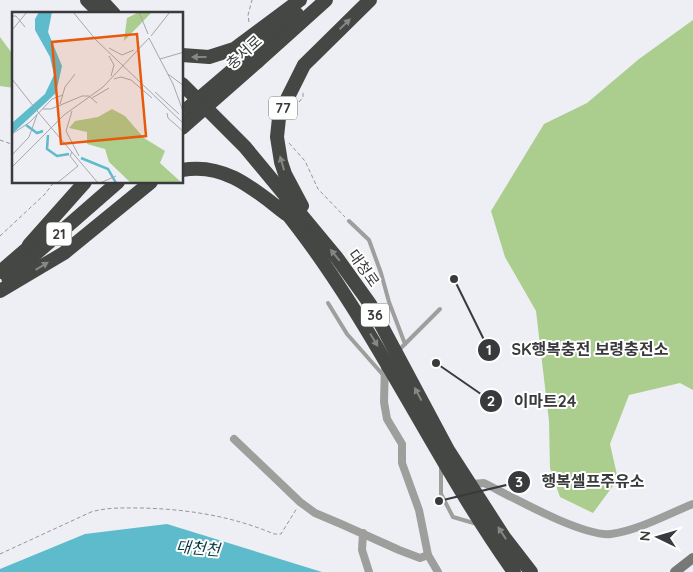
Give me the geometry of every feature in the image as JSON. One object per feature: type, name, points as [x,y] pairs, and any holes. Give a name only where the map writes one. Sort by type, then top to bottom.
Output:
[{"type":"highway","points":[[87,0],[99,12]]},
{"type":"highway","points":[[101,0],[112,12]]},
{"type":"highway","points":[[184,56],[209,57],[225,53],[244,42],[300,0]]},
{"type":"highway","name":"충서로","points":[[184,126],[312,0]]},
{"type":"highway","name":"충서로","points":[[253,58],[326,0]]},
{"type":"highway","name":"77","points":[[320,237],[294,192],[283,168],[277,137],[279,118],[304,65],[370,0]]},
{"type":"highway","points":[[184,111],[253,58]]},
{"type":"highway","name":"대청로","points":[[184,86],[245,147],[337,258],[370,304],[448,450],[472,484],[504,537],[531,572]]},
{"type":"highway","name":"대청로","points":[[184,98],[241,156],[396,352],[441,458],[482,526],[514,572]]},
{"type":"highway","points":[[184,170],[217,171],[238,179],[290,217]]},
{"type":"highway","points":[[23,253],[83,184]]},
{"type":"highway","name":"21","points":[[0,272],[102,184]]},
{"type":"highway","name":"21","points":[[0,285],[116,184]]},
{"type":"highway","points":[[0,291],[64,253],[149,184]]},
{"type":"street","points":[[396,352],[384,376],[384,402],[387,419],[402,444],[402,463],[420,510],[428,555],[438,572]]},
{"type":"street","points":[[234,439],[314,513],[420,558],[428,555]]},
{"type":"street","points":[[472,484],[484,484],[577,527],[603,534],[630,530],[693,504]]},
{"type":"street","points":[[363,533],[362,550],[369,572]]},
{"type":"street","points":[[675,572],[693,558]]},
{"type":"lane","points":[[349,221],[369,240],[381,273],[389,302],[396,352]]},
{"type":"lane","points":[[328,303],[347,334],[384,376]]},
{"type":"lane","points":[[396,352],[440,309]]},
{"type":"lane","points":[[441,458],[440,494],[453,517],[482,526]]},
{"type":"path","points":[[250,22],[248,15],[252,0]]},
{"type":"path","points":[[298,103],[303,96],[302,86]]},
{"type":"path","points":[[289,138],[292,147],[305,161],[318,189],[349,221]]},
{"type":"path","points":[[0,140],[12,144]]},
{"type":"path","points":[[0,236],[45,194],[52,184]]},
{"type":"path","points":[[0,554],[91,512],[106,508],[175,509],[212,515],[274,534],[281,534],[300,502]]},
{"type":"green space","points":[[693,20],[693,390],[680,383],[629,395],[610,444],[618,479],[593,513],[560,497],[550,468],[549,421],[536,311],[505,257],[491,211],[544,124],[587,103],[639,59]]},
{"type":"green space","points":[[0,37],[12,53],[12,88],[0,86]]},
{"type":"water","name":"대천천","points":[[167,524],[322,572],[0,572],[0,569],[85,534]]},
{"type":"place","name":"SK행복충전 보령충전소","points":[[454,279]]},
{"type":"place","name":"이마트24","points":[[436,363]]},
{"type":"place","name":"행복셀프주유소","points":[[439,501]]}]
